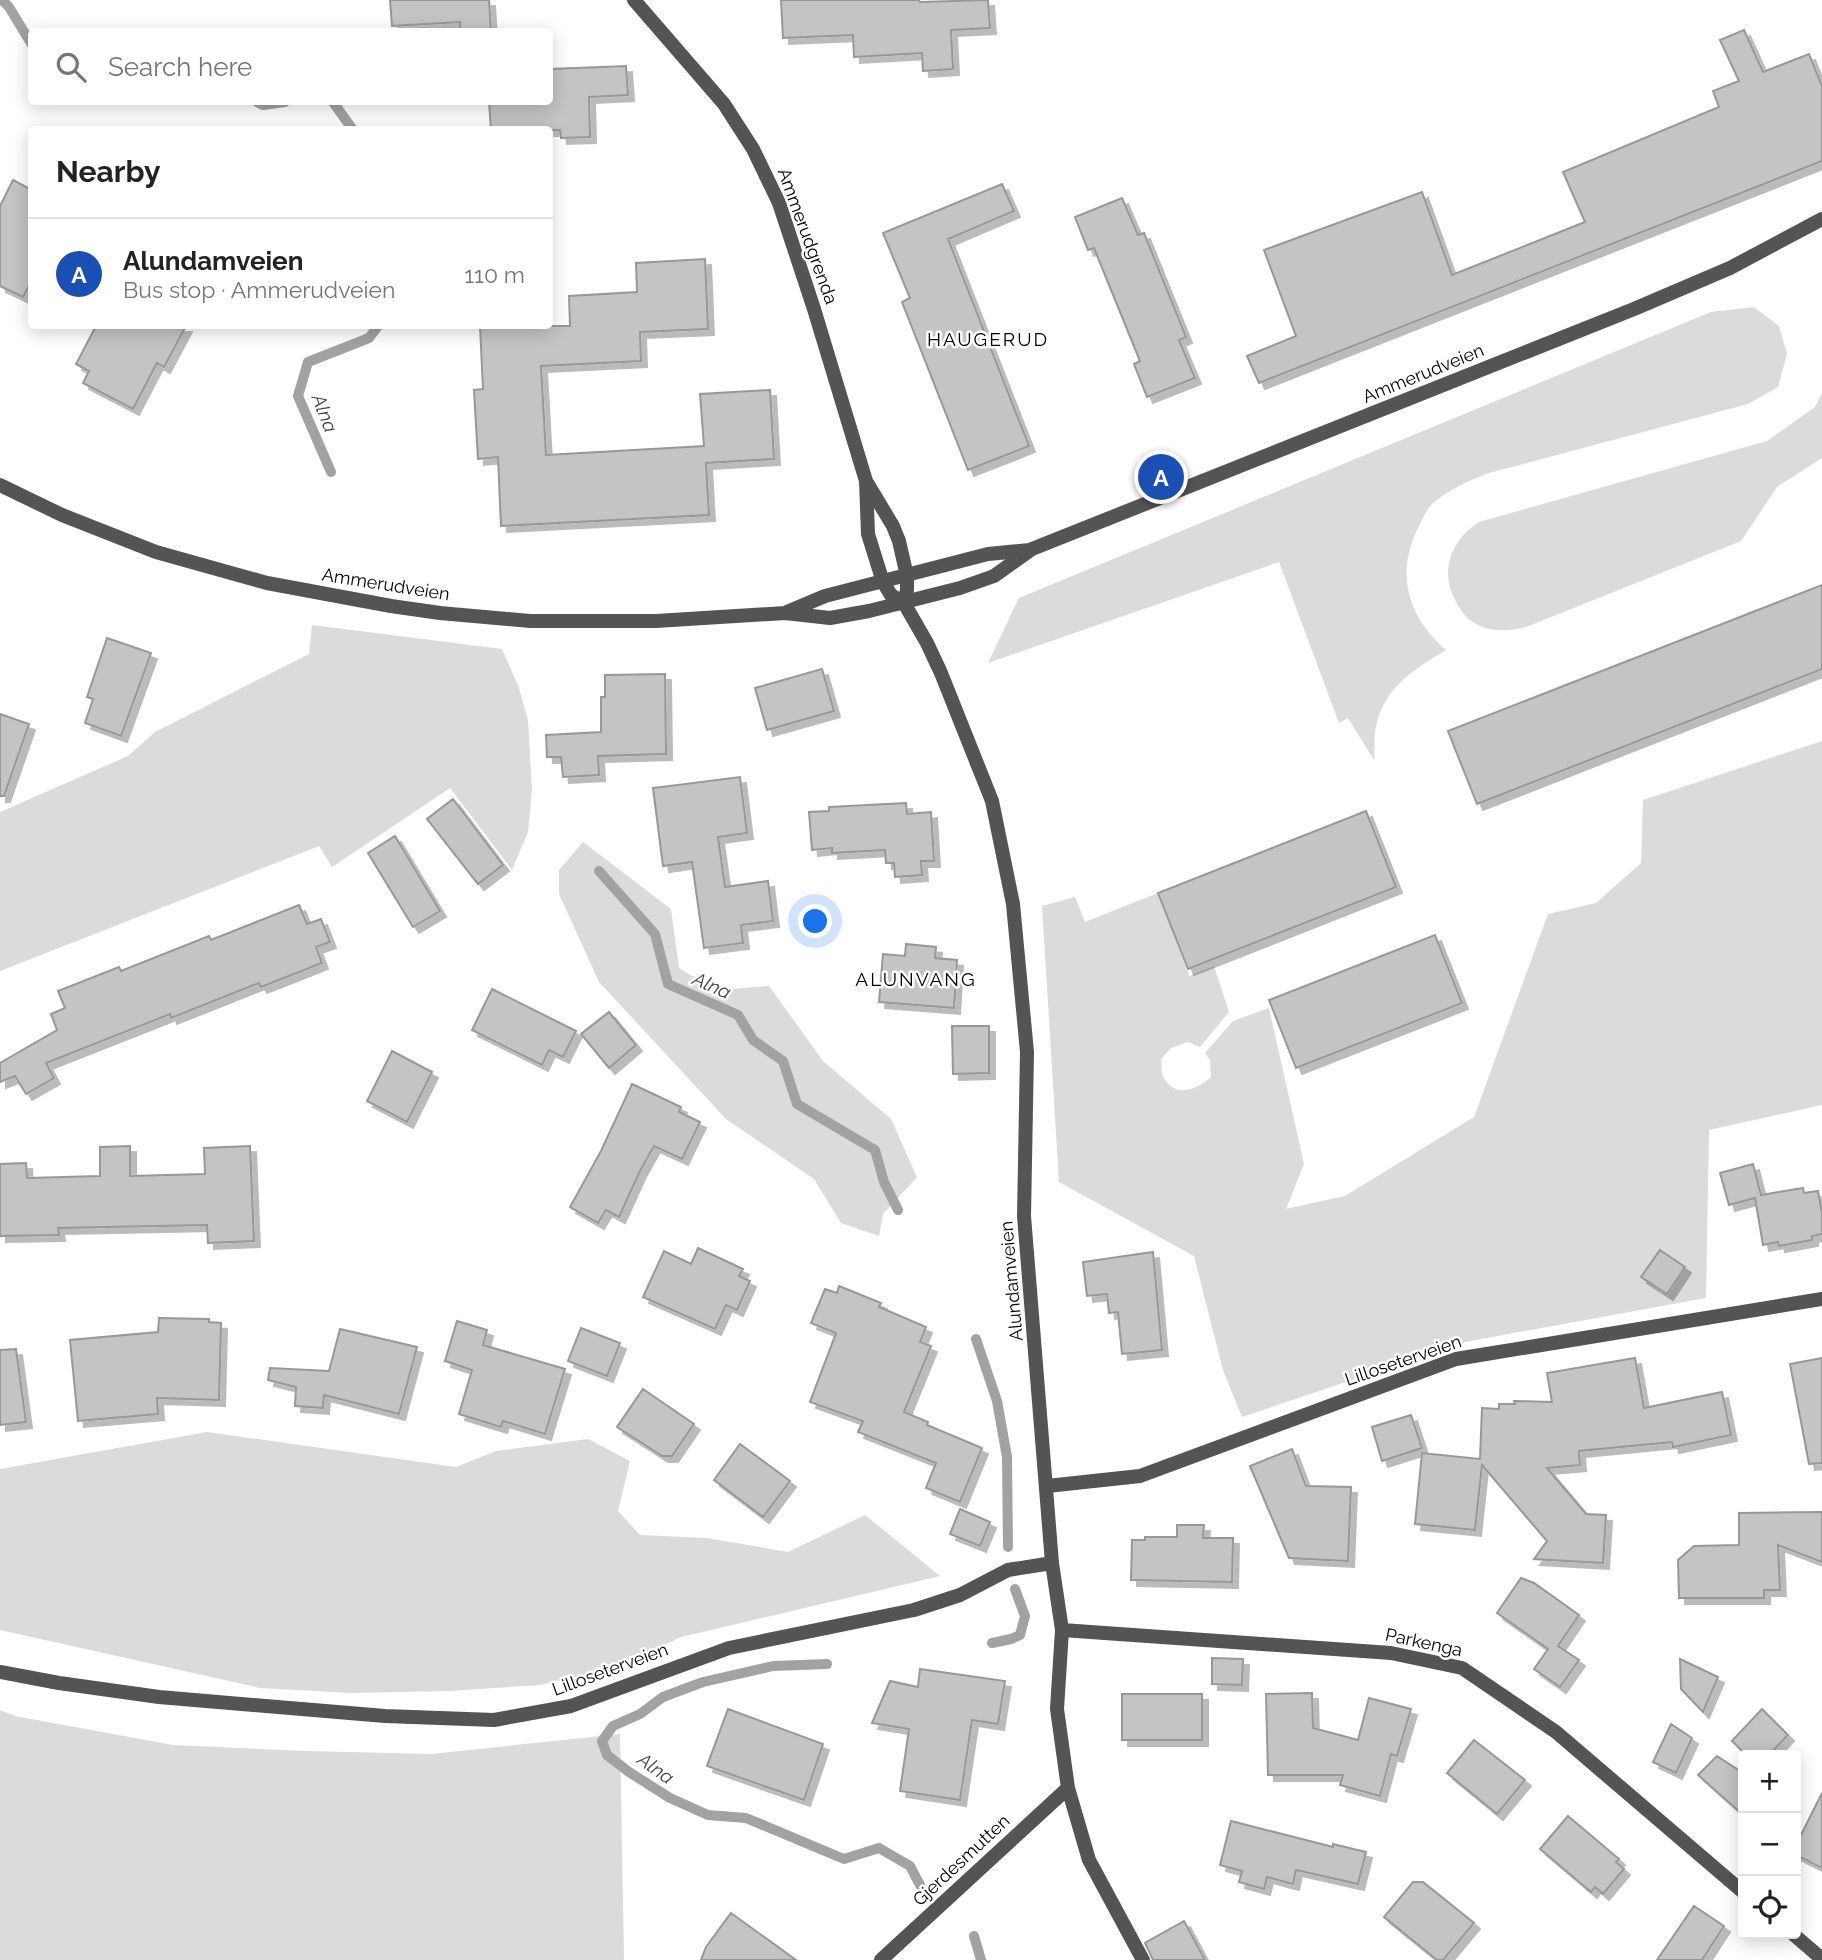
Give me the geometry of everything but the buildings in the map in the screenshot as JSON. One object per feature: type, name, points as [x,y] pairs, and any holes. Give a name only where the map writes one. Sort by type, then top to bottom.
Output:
[{"type":"street","name":"Ammerudgrenda","points":[[634,0],[724,104],[753,149],[779,202],[866,481]]},
{"type":"street","name":"Ammerudveien","points":[[0,485],[97,529],[202,566],[267,583],[391,606],[530,621],[656,621],[785,613],[831,618],[904,603],[994,576],[1032,550],[1634,309],[1730,268],[1822,219]]},
{"type":"street","points":[[866,481],[893,526],[907,576],[908,590],[904,603]]},
{"type":"street","name":"Alundamveien","points":[[866,481],[869,534],[883,582],[891,595],[904,603],[941,673],[992,802],[1013,905],[1027,1052],[1024,1216],[1052,1563],[1062,1630],[1057,1709],[1068,1788],[1089,1860],[1143,1960]]},
{"type":"street","name":"Ammerudveien","points":[[785,613],[825,596],[988,554],[1032,550]]},
{"type":"street","name":"Lilloseterveien","points":[[1047,1486],[1140,1476],[1456,1359],[1822,1299]]},
{"type":"street","name":"Lilloseterveien","points":[[0,1672],[59,1684],[210,1702],[386,1716],[494,1720],[571,1706],[729,1648],[914,1610],[960,1595],[1008,1570],[1052,1563]]},
{"type":"street","name":"Parkenga","points":[[1062,1630],[1391,1653],[1462,1668],[1556,1732],[1738,1888]]},
{"type":"street","name":"Gjerdesmutten","points":[[881,1960],[1068,1788]]},
{"type":"street","points":[[1799,1939],[1822,1959]]},
{"type":"shaded area","points":[[1754,307],[1779,326],[1787,354],[1778,387],[1748,404],[1489,473],[1466,482],[1430,506],[1411,545],[1407,578],[1414,609],[1422,623],[1446,650],[1400,682],[1384,704],[1375,732],[1374,760],[1348,718],[1339,723],[1279,562],[988,663],[1019,598],[1711,312]]},
{"type":"shaded area","points":[[1822,393],[1822,458],[1777,487],[1741,541],[1526,627],[1506,630],[1479,626],[1468,618],[1456,602],[1448,579],[1451,557],[1461,538],[1479,522],[1767,441],[1815,407]]},
{"type":"shaded area","points":[[312,625],[502,649],[519,688],[528,720],[532,790],[528,832],[512,870],[450,788],[332,867],[319,846],[0,971],[0,812],[128,756],[155,732],[309,654]]},
{"type":"shaded area","points":[[1822,741],[1822,1105],[1709,1130],[1706,1298],[1465,1342],[1242,1417],[1223,1370],[1194,1256],[1059,1182],[1042,906],[1075,897],[1085,922],[1158,893],[1189,976],[1214,966],[1229,1012],[1200,1047],[1188,1042],[1171,1048],[1161,1059],[1163,1076],[1173,1088],[1193,1088],[1211,1077],[1210,1060],[1205,1053],[1233,1021],[1269,1008],[1304,1164],[1286,1209],[1345,1196],[1474,1117],[1548,914],[1596,903],[1641,863],[1643,800]]},
{"type":"shaded area","points":[[583,842],[671,909],[679,968],[716,990],[769,986],[823,1061],[891,1119],[917,1177],[883,1214],[879,1236],[841,1223],[814,1179],[726,1119],[599,982],[559,894],[559,870]]},
{"type":"shaded area","points":[[207,1432],[456,1467],[496,1451],[588,1439],[630,1461],[618,1511],[640,1535],[707,1538],[788,1552],[865,1515],[940,1576],[681,1637],[618,1667],[540,1685],[449,1691],[351,1693],[260,1688],[0,1630],[0,1469]]},
{"type":"shaded area","points":[[0,1710],[15,1716],[173,1745],[306,1751],[431,1754],[620,1734],[624,1960],[0,1960]]},
{"type":"waterway","name":"Alna","points":[[2,0],[28,38]]},
{"type":"waterway","name":"Alna","points":[[335,105],[350,126]]},
{"type":"waterway","name":"Alna","points":[[331,472],[298,396],[308,362],[369,338],[376,329]]},
{"type":"waterway","name":"Alna","points":[[599,871],[655,934],[668,984],[738,1015],[753,1040],[783,1061],[797,1104],[875,1150],[884,1182],[898,1210]]},
{"type":"waterway","name":"Alna","points":[[976,1339],[997,1401],[1007,1457],[1008,1547]]},
{"type":"waterway","name":"Alna","points":[[992,1643],[1020,1635],[1025,1616],[1015,1589]]},
{"type":"waterway","name":"Alna","points":[[827,1664],[773,1666],[703,1682],[663,1697],[640,1714],[613,1726],[602,1741],[607,1755],[670,1798],[708,1815],[746,1818],[844,1859],[879,1848],[910,1866],[920,1885]]},
{"type":"waterway","name":"Alna","points":[[974,1936],[981,1960]]},
{"type":"place","name":"Alundamveien","points":[[1161,477]]},
{"type":"district","name":"HAUGERUD","points":[[988,339]]},
{"type":"district","name":"ALUNVANG","points":[[916,979]]}]
